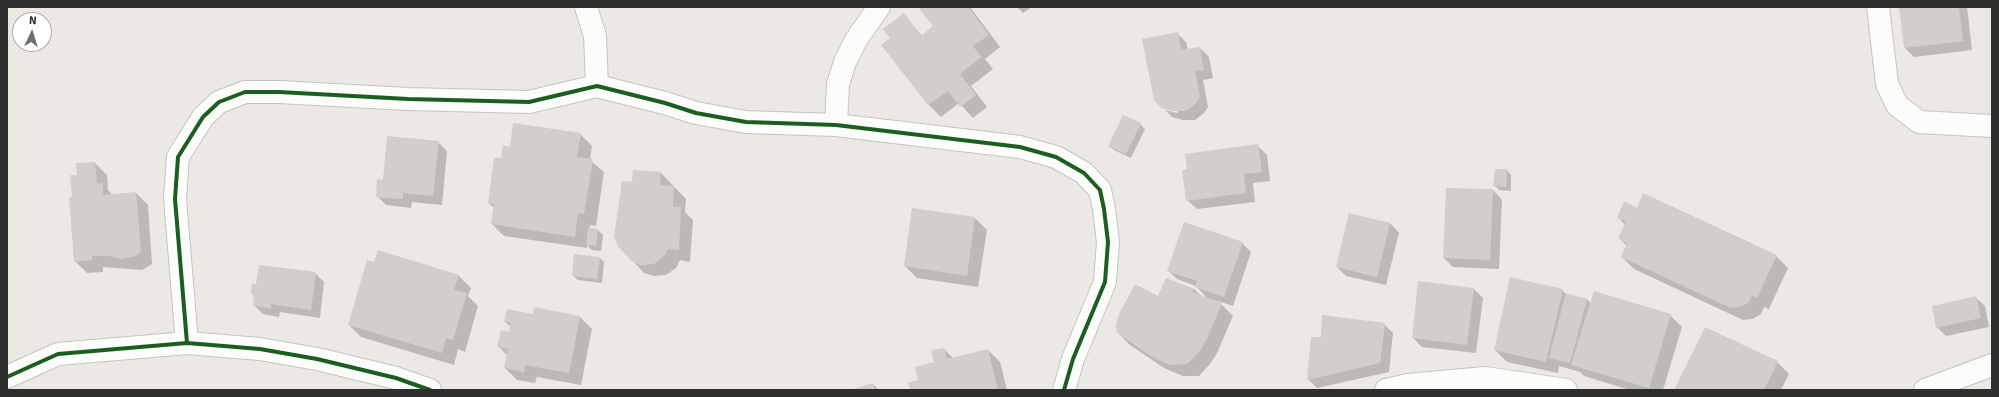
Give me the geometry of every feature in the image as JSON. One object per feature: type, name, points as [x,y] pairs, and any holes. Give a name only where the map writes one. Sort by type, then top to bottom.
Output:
[{"type":"street","points":[[586,7],[595,36],[596,86]]},
{"type":"street","points":[[836,125],[838,84],[845,62],[856,40],[879,7]]},
{"type":"street","points":[[1878,7],[1887,84],[1898,105],[1919,122],[1992,126]]},
{"type":"street","points":[[187,343],[175,199],[178,157],[203,117],[219,102],[245,92],[279,92],[408,99],[529,102],[596,86],[665,103],[696,113],[746,122],[836,125],[1020,147],[1056,157],[1084,173],[1100,190],[1108,242],[1105,282],[1073,359],[1064,390]]},
{"type":"street","points":[[7,377],[58,354],[187,343],[260,349],[316,359],[396,378],[430,390]]},
{"type":"street","points":[[1924,390],[1992,365]]},
{"type":"street","points":[[1386,390],[1408,385],[1485,378],[1566,390]]},
{"type":"building","points":[[918,7],[968,7],[989,35],[973,46],[981,57],[960,74],[976,95],[960,107],[948,91],[928,105],[881,45],[890,38],[883,29],[904,13],[921,36],[933,26]]},
{"type":"building","points":[[1899,7],[1959,7],[1963,41],[1904,48]]},
{"type":"building","points":[[1178,32],[1181,50],[1200,47],[1204,70],[1195,71],[1200,97],[1195,104],[1186,111],[1173,111],[1161,108],[1154,100],[1142,39]]},
{"type":"building","points":[[1123,115],[1141,123],[1126,154],[1108,146]]},
{"type":"building","points":[[513,123],[581,133],[577,157],[593,159],[584,214],[578,213],[575,237],[491,224],[494,204],[488,203],[494,158],[501,158],[503,145],[510,147]]},
{"type":"building","points":[[387,136],[439,141],[433,196],[403,193],[403,199],[376,197],[377,179],[383,180]]},
{"type":"building","points":[[1258,144],[1262,172],[1244,174],[1246,193],[1186,201],[1182,170],[1187,169],[1185,154]]},
{"type":"building","points":[[95,162],[97,184],[103,183],[103,195],[136,192],[141,251],[136,256],[121,259],[110,256],[92,256],[92,260],[74,262],[69,197],[72,197],[70,175],[77,175],[76,163]]},
{"type":"building","points":[[1495,169],[1507,169],[1506,187],[1493,186]]},
{"type":"building","points":[[633,170],[661,172],[660,185],[674,186],[673,207],[681,207],[679,250],[668,249],[664,256],[654,264],[641,265],[631,261],[618,246],[614,237],[622,181],[632,182]]},
{"type":"building","points":[[1446,188],[1493,189],[1490,260],[1443,258]]},
{"type":"building","points":[[1643,193],[1777,255],[1757,298],[1752,295],[1749,302],[1740,307],[1731,308],[1621,257],[1627,243],[1618,238],[1626,221],[1617,218],[1624,201],[1637,208]]},
{"type":"building","points":[[912,208],[975,217],[967,276],[904,266]]},
{"type":"building","points":[[1349,213],[1390,223],[1377,277],[1336,267]]},
{"type":"building","points":[[1184,222],[1243,242],[1224,297],[1195,287],[1197,281],[1167,271]]},
{"type":"building","points":[[588,228],[598,229],[596,246],[586,245]]},
{"type":"building","points":[[378,250],[459,275],[454,290],[467,293],[453,340],[446,338],[442,353],[348,325],[367,260],[374,262]]},
{"type":"building","points":[[574,254],[600,257],[597,279],[572,276]]},
{"type":"building","points":[[259,265],[316,272],[311,310],[271,304],[271,309],[253,305],[254,295],[251,294],[252,283],[256,284]]},
{"type":"building","points":[[1510,277],[1563,289],[1546,362],[1494,350]]},
{"type":"building","points":[[1166,278],[1194,289],[1192,292],[1222,303],[1206,341],[1199,352],[1187,364],[1170,365],[1151,356],[1117,333],[1116,325],[1118,316],[1135,284],[1158,296]]},
{"type":"building","points":[[1418,281],[1474,288],[1467,345],[1412,338]]},
{"type":"building","points":[[1594,291],[1671,314],[1649,388],[1571,365]]},
{"type":"building","points":[[1566,293],[1587,299],[1570,363],[1549,358]]},
{"type":"building","points":[[1976,296],[1981,318],[1936,328],[1932,306]]},
{"type":"building","points":[[534,307],[580,316],[569,373],[525,365],[524,372],[504,368],[508,349],[497,347],[501,330],[509,332],[511,323],[504,322],[507,309],[533,314]]},
{"type":"building","points":[[1322,315],[1385,323],[1380,363],[1307,380],[1311,337],[1321,337]]},
{"type":"building","points":[[1705,327],[1778,361],[1764,390],[1674,390]]},
{"type":"building","points":[[944,348],[947,359],[988,349],[998,390],[910,390],[908,383],[918,380],[915,367],[934,362],[931,350]]},
{"type":"building","points":[[873,383],[875,390],[850,390]]},
{"type":"cycle path","points":[[187,343],[175,199],[178,157],[203,117],[219,102],[245,92],[279,92],[408,99],[529,102],[597,86],[665,103],[696,113],[746,122],[836,125],[1020,147],[1056,157],[1084,173],[1100,190],[1104,209],[1108,242],[1105,282],[1073,359],[1064,390]]},
{"type":"cycle path","points":[[7,377],[58,354],[187,343],[260,349],[317,359],[396,378],[430,390]]}]
